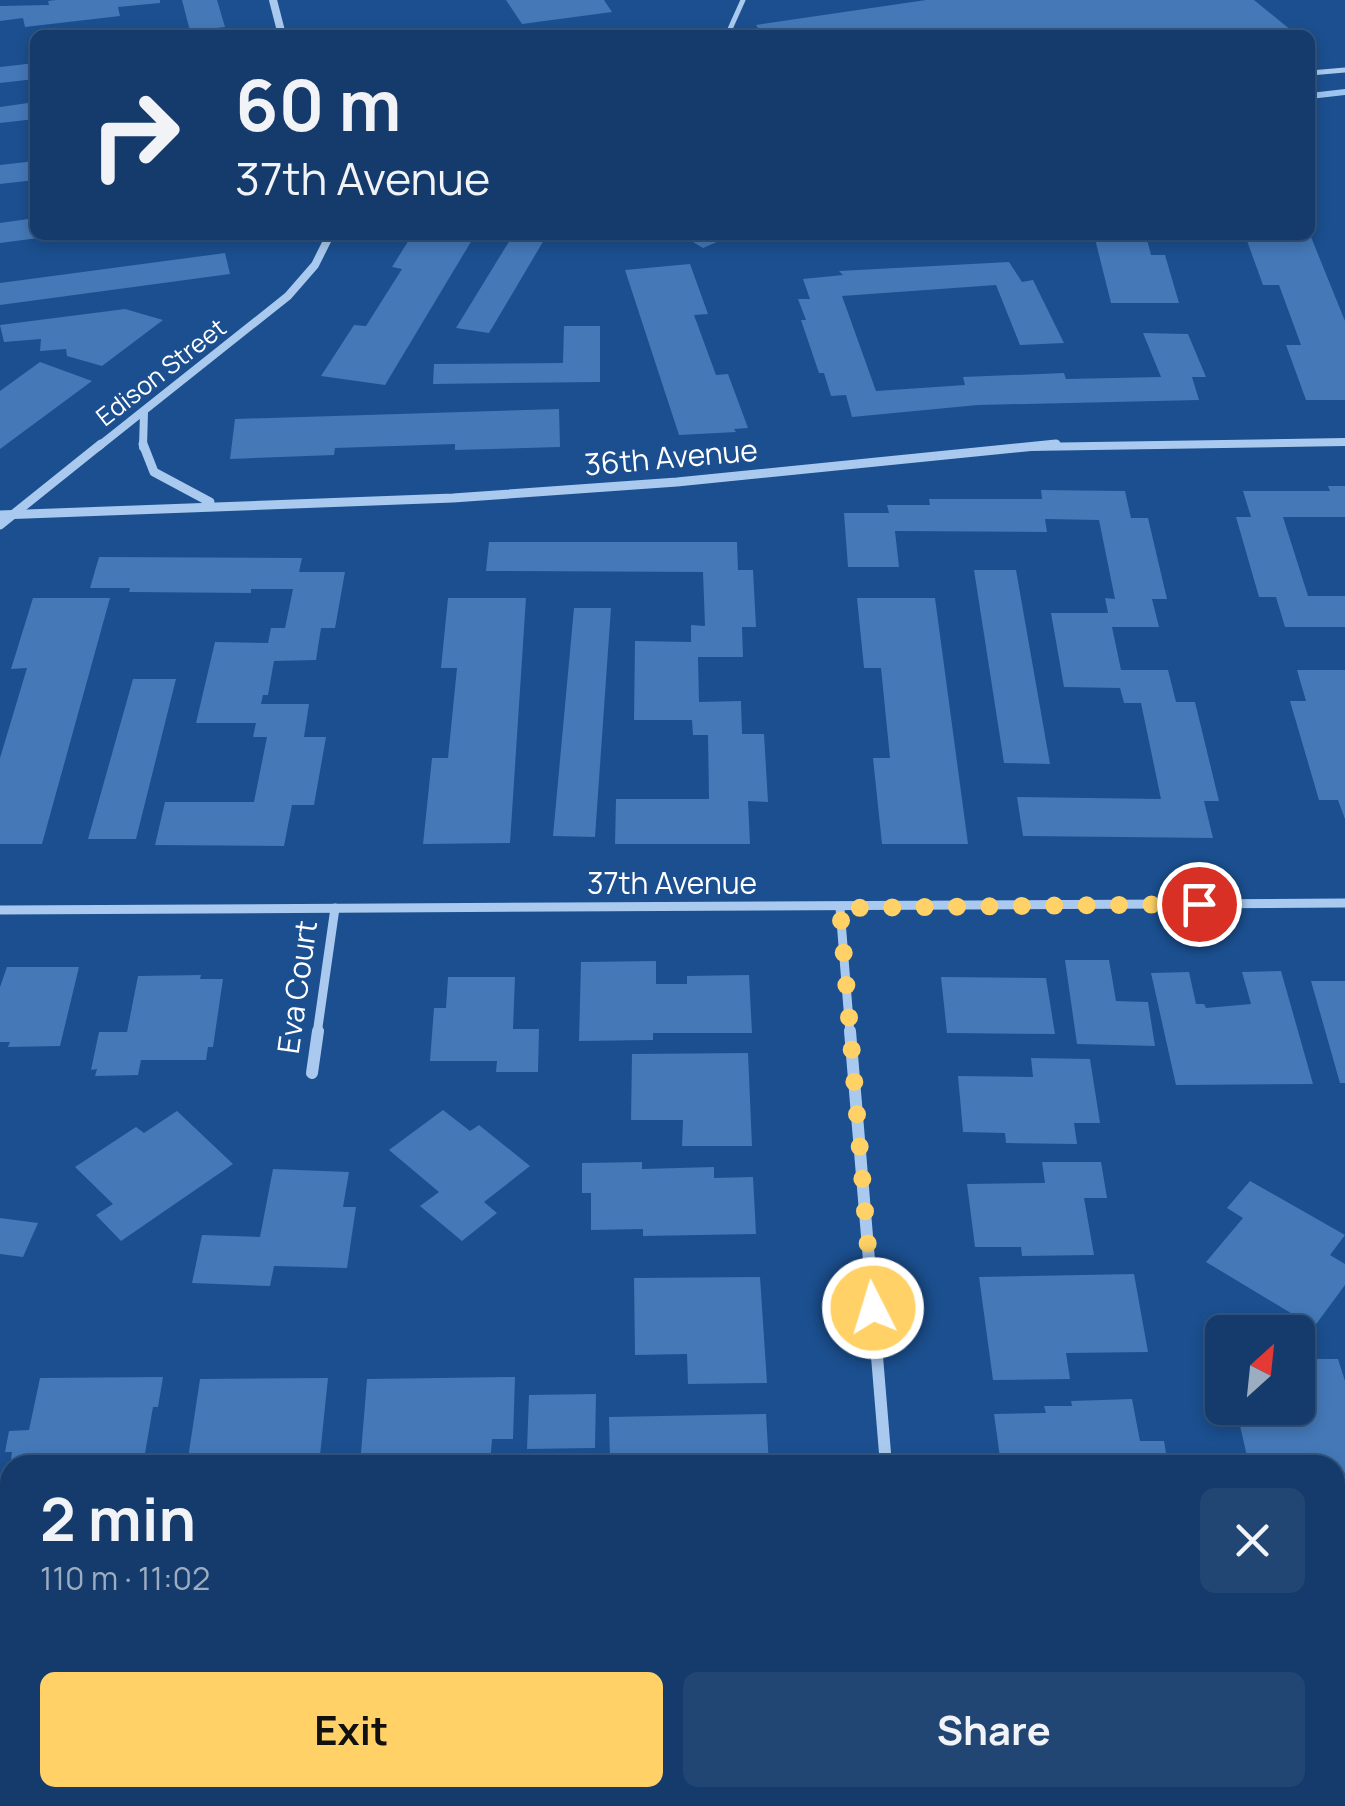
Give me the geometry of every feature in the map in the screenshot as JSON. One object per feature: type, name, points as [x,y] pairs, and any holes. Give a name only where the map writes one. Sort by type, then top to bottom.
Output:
[{"type":"street","points":[[272,0],[281,30]]},
{"type":"street","name":"Edison Street","points":[[0,525],[4,515],[144,412],[288,296],[315,265],[328,240]]},
{"type":"street","points":[[144,412],[140,446],[151,469],[175,486],[216,504]]},
{"type":"street","name":"36th Avenue","points":[[4,515],[454,498],[1061,444],[1345,442]]},
{"type":"street","name":"37th Avenue","points":[[0,910],[1345,903]]},
{"type":"street","name":"Eva Court","points":[[312,1073],[335,908]]},
{"type":"street","points":[[840,908],[885,1455]]},
{"type":"lane","points":[[731,30],[743,0]]},
{"type":"lane","points":[[1315,73],[1345,70]]},
{"type":"building","points":[[182,0],[217,0],[225,27],[190,30]]},
{"type":"building","points":[[506,0],[604,0],[612,12],[522,24]]},
{"type":"building","points":[[926,0],[1254,0],[1291,30],[760,30],[756,25]]},
{"type":"building","points":[[48,1],[160,3],[118,7],[120,16],[25,27],[23,18],[0,21],[0,6],[49,5]]},
{"type":"building","points":[[30,64],[30,80],[0,83],[0,67]]},
{"type":"building","points":[[30,103],[30,120],[0,123],[0,107]]},
{"type":"building","points":[[30,162],[30,181],[0,184],[0,165]]},
{"type":"building","points":[[30,219],[30,239],[0,243],[0,223]]},
{"type":"building","points":[[409,240],[472,240],[385,385],[321,376],[354,325],[366,326],[402,269],[392,267]]},
{"type":"building","points":[[510,240],[544,240],[489,333],[456,328]]},
{"type":"building","points":[[689,240],[721,240],[703,248]]},
{"type":"building","points":[[1095,240],[1147,240],[1151,255],[1165,255],[1179,303],[1111,303]]},
{"type":"building","points":[[1247,240],[1312,240],[1345,321],[1345,400],[1306,400],[1286,345],[1301,345],[1279,285],[1263,285]]},
{"type":"building","points":[[225,253],[230,274],[0,305],[0,283]]},
{"type":"building","points":[[1009,262],[1022,282],[1033,280],[1064,343],[1020,345],[996,285],[842,296],[876,391],[965,385],[963,377],[1064,373],[1066,379],[1161,377],[1143,333],[1188,334],[1206,377],[1192,377],[1199,400],[978,405],[852,417],[846,395],[831,396],[801,320],[806,320],[798,299],[810,299],[803,279],[843,275],[839,271]]},
{"type":"building","points":[[690,264],[708,314],[694,315],[716,375],[728,374],[748,428],[734,429],[736,432],[679,435],[625,270]]},
{"type":"building","points":[[125,309],[163,320],[102,366],[67,356],[66,349],[40,351],[41,339],[4,342],[0,325]]},
{"type":"building","points":[[564,326],[600,326],[600,382],[433,384],[434,364],[563,363]]},
{"type":"building","points":[[40,362],[92,381],[0,449],[0,391]]},
{"type":"building","points":[[559,409],[560,447],[455,450],[455,444],[335,448],[334,455],[230,459],[235,419]]},
{"type":"building","points":[[1328,486],[1345,486],[1345,517],[1283,517],[1308,596],[1345,596],[1345,627],[1285,627],[1276,597],[1259,597],[1236,517],[1251,517],[1243,491],[1330,491]]},
{"type":"building","points":[[1041,490],[1125,491],[1131,518],[1148,518],[1167,599],[1152,599],[1159,627],[1112,627],[1121,670],[1168,670],[1176,702],[1195,702],[1219,801],[1204,801],[1213,838],[1023,836],[1017,797],[1161,799],[1141,703],[1124,703],[1120,688],[1064,687],[1051,613],[1108,613],[1105,598],[1115,599],[1099,520],[1045,519],[1047,532],[895,531],[899,567],[848,567],[844,513],[889,513],[887,505],[930,505],[929,499],[1042,499]]},
{"type":"building","points":[[489,542],[737,542],[738,570],[753,570],[756,627],[742,627],[743,657],[698,657],[699,702],[741,701],[742,734],[764,734],[768,802],[748,801],[750,844],[615,844],[616,799],[709,799],[708,735],[693,735],[692,720],[634,720],[635,641],[691,642],[691,625],[705,626],[703,572],[486,571]]},
{"type":"building","points":[[99,557],[302,558],[299,572],[345,572],[335,628],[321,628],[316,660],[274,661],[268,695],[263,695],[261,704],[309,704],[304,737],[326,737],[314,805],[292,805],[284,846],[155,845],[165,802],[254,802],[267,737],[253,737],[256,723],[196,723],[215,642],[268,643],[271,628],[285,628],[293,589],[251,589],[251,593],[90,588]]},
{"type":"building","points":[[974,570],[1016,570],[1050,764],[1004,763]]},
{"type":"building","points":[[33,598],[110,598],[42,844],[0,844],[0,758],[27,668],[11,669]]},
{"type":"building","points":[[448,598],[526,598],[510,843],[423,844],[432,758],[448,758],[457,668],[441,668]]},
{"type":"building","points":[[857,598],[935,598],[968,844],[882,844],[873,758],[890,758],[881,668],[864,668]]},
{"type":"building","points":[[574,608],[611,608],[595,837],[553,836]]},
{"type":"building","points":[[1297,670],[1345,670],[1345,819],[1338,800],[1319,800],[1290,701],[1306,701]]},
{"type":"building","points":[[133,679],[176,679],[136,839],[88,839]]},
{"type":"building","points":[[1065,960],[1109,960],[1116,1001],[1148,1002],[1155,1046],[1077,1044]]},
{"type":"building","points":[[656,961],[656,984],[687,984],[687,976],[749,975],[752,1033],[653,1033],[653,1040],[579,1041],[581,962]]},
{"type":"building","points":[[7,967],[79,967],[60,1046],[8,1047],[10,1042],[0,1042],[0,987]]},
{"type":"building","points":[[1281,971],[1313,1084],[1176,1085],[1151,973],[1189,972],[1196,1004],[1206,1008],[1251,1004],[1242,972]]},
{"type":"building","points":[[201,975],[200,979],[223,979],[213,1047],[208,1047],[206,1060],[141,1060],[138,1075],[95,1076],[97,1069],[91,1070],[99,1032],[127,1032],[138,976]]},
{"type":"building","points":[[448,977],[515,977],[513,1029],[539,1029],[538,1072],[496,1072],[497,1061],[430,1061],[434,1008],[446,1008]]},
{"type":"building","points":[[941,977],[1046,978],[1055,1034],[947,1033]]},
{"type":"building","points":[[1311,981],[1345,981],[1345,1083],[1340,1083]]},
{"type":"building","points":[[748,1053],[752,1146],[682,1146],[683,1120],[631,1120],[632,1054]]},
{"type":"building","points":[[1031,1058],[1090,1059],[1100,1123],[1074,1123],[1077,1144],[1006,1143],[1005,1133],[963,1132],[958,1076],[1033,1077]]},
{"type":"building","points":[[443,1110],[470,1131],[479,1125],[530,1166],[484,1202],[497,1213],[462,1241],[420,1206],[439,1192],[389,1150]]},
{"type":"building","points":[[177,1111],[233,1164],[121,1241],[96,1215],[113,1204],[75,1167],[136,1127],[144,1133]]},
{"type":"building","points":[[642,1162],[642,1169],[714,1167],[714,1178],[753,1177],[756,1234],[643,1236],[643,1229],[591,1230],[591,1193],[582,1193],[582,1163]]},
{"type":"building","points":[[1042,1162],[1101,1162],[1107,1198],[1084,1198],[1094,1255],[1022,1256],[1021,1247],[975,1247],[967,1184],[1045,1183]]},
{"type":"building","points":[[273,1169],[349,1172],[343,1207],[356,1207],[347,1268],[274,1266],[270,1286],[192,1283],[202,1235],[260,1237]]},
{"type":"building","points":[[1250,1181],[1345,1235],[1330,1255],[1345,1264],[1345,1285],[1315,1326],[1315,1315],[1294,1315],[1206,1262],[1243,1218],[1227,1208]]},
{"type":"building","points":[[0,1218],[38,1223],[23,1257],[0,1254]]},
{"type":"building","points":[[1134,1274],[1148,1352],[1066,1353],[1070,1379],[993,1380],[979,1277]]},
{"type":"building","points":[[760,1277],[767,1383],[688,1384],[687,1354],[635,1355],[634,1278]]},
{"type":"building","points":[[1315,1359],[1338,1359],[1345,1381],[1345,1455],[1247,1455],[1240,1425],[1315,1425]]},
{"type":"building","points":[[163,1377],[145,1455],[5,1452],[9,1431],[29,1430],[40,1378]]},
{"type":"building","points":[[515,1377],[513,1439],[492,1439],[491,1455],[361,1455],[367,1379]]},
{"type":"building","points":[[328,1378],[320,1455],[189,1455],[200,1379]]},
{"type":"building","points":[[596,1394],[595,1448],[527,1449],[529,1395]]},
{"type":"building","points":[[1132,1399],[1140,1441],[1164,1441],[1166,1455],[1000,1455],[994,1414],[1046,1413],[1044,1406],[1072,1406],[1071,1401]]},
{"type":"building","points":[[766,1414],[768,1455],[610,1455],[609,1417]]},
{"type":"waterway","points":[[1315,95],[1345,92]]},
{"type":"route","points":[[873,1308],[840,908],[1199,904]]}]
